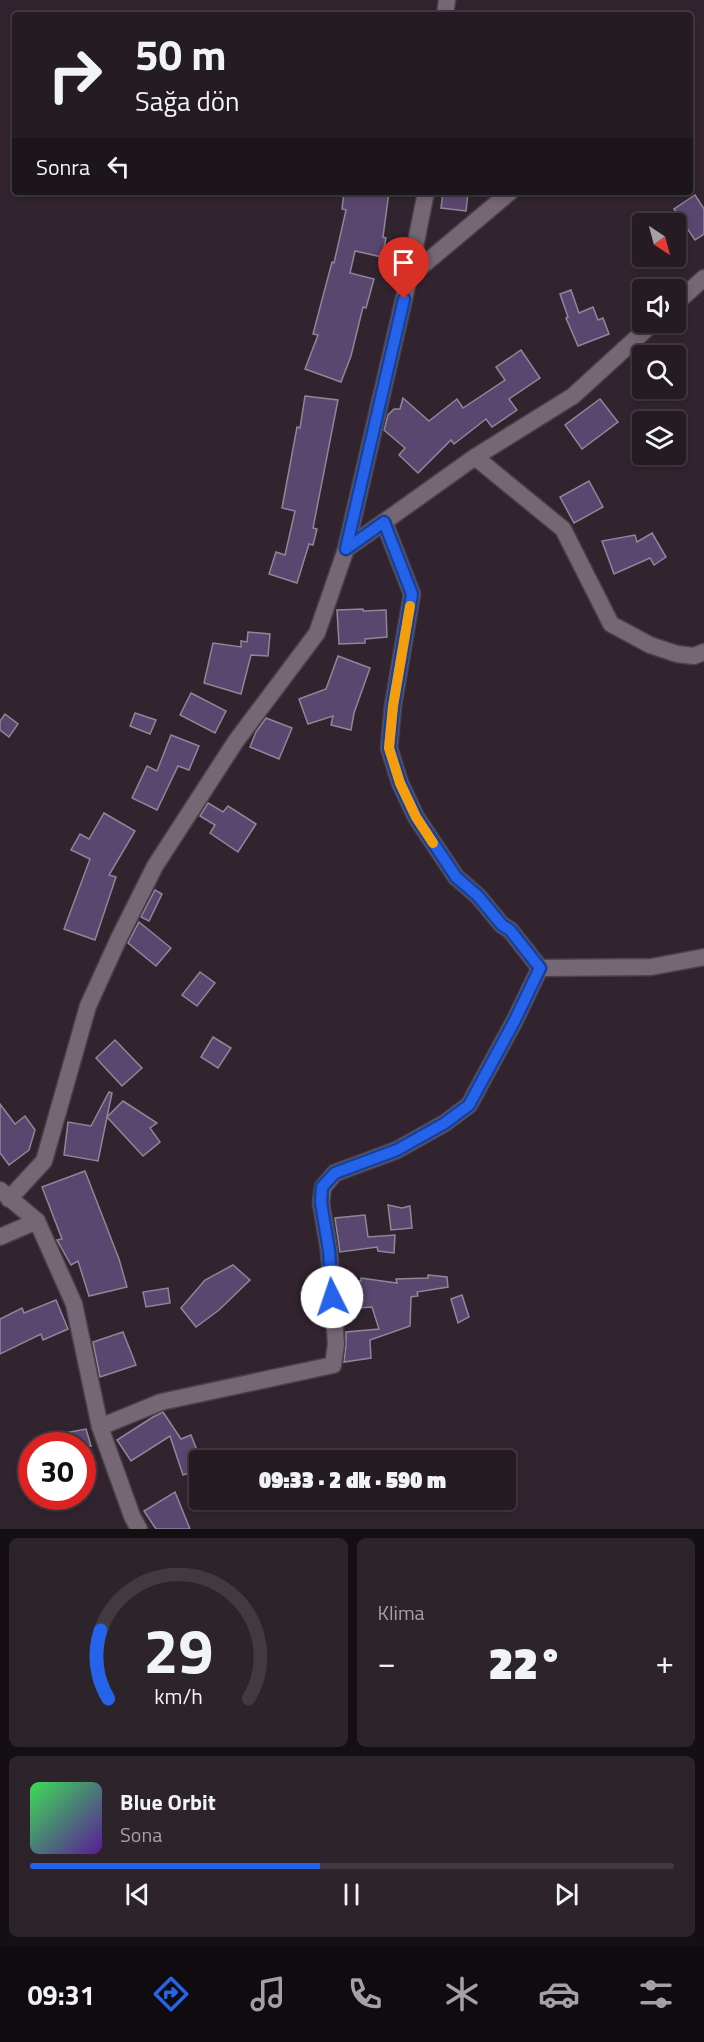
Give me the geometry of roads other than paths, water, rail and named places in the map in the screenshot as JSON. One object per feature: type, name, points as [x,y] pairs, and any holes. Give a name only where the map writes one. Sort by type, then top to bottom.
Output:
[{"type":"street","points":[[139,1529],[99,1427],[74,1304],[37,1221],[5,1194],[44,1161],[88,1006],[154,866],[236,741],[317,633],[346,549],[410,277],[425,195]]},
{"type":"street","points":[[410,277],[506,195]]},
{"type":"street","points":[[686,294],[704,278]]},
{"type":"street","points":[[346,549],[475,458],[573,396],[642,333]]},
{"type":"street","points":[[475,458],[563,529],[611,624],[650,645],[677,654],[694,656],[704,652]]},
{"type":"street","points":[[384,522],[412,594],[393,706],[389,748],[400,783],[416,817],[456,877],[478,896],[502,925],[510,930],[540,968]]},
{"type":"street","points":[[540,968],[651,967],[704,957]]},
{"type":"street","points":[[99,1427],[161,1402],[333,1365],[336,1344],[329,1250],[321,1203],[322,1187],[335,1173],[397,1150],[445,1123],[469,1105],[540,968]]},
{"type":"street","points":[[0,1237],[37,1221]]}]
